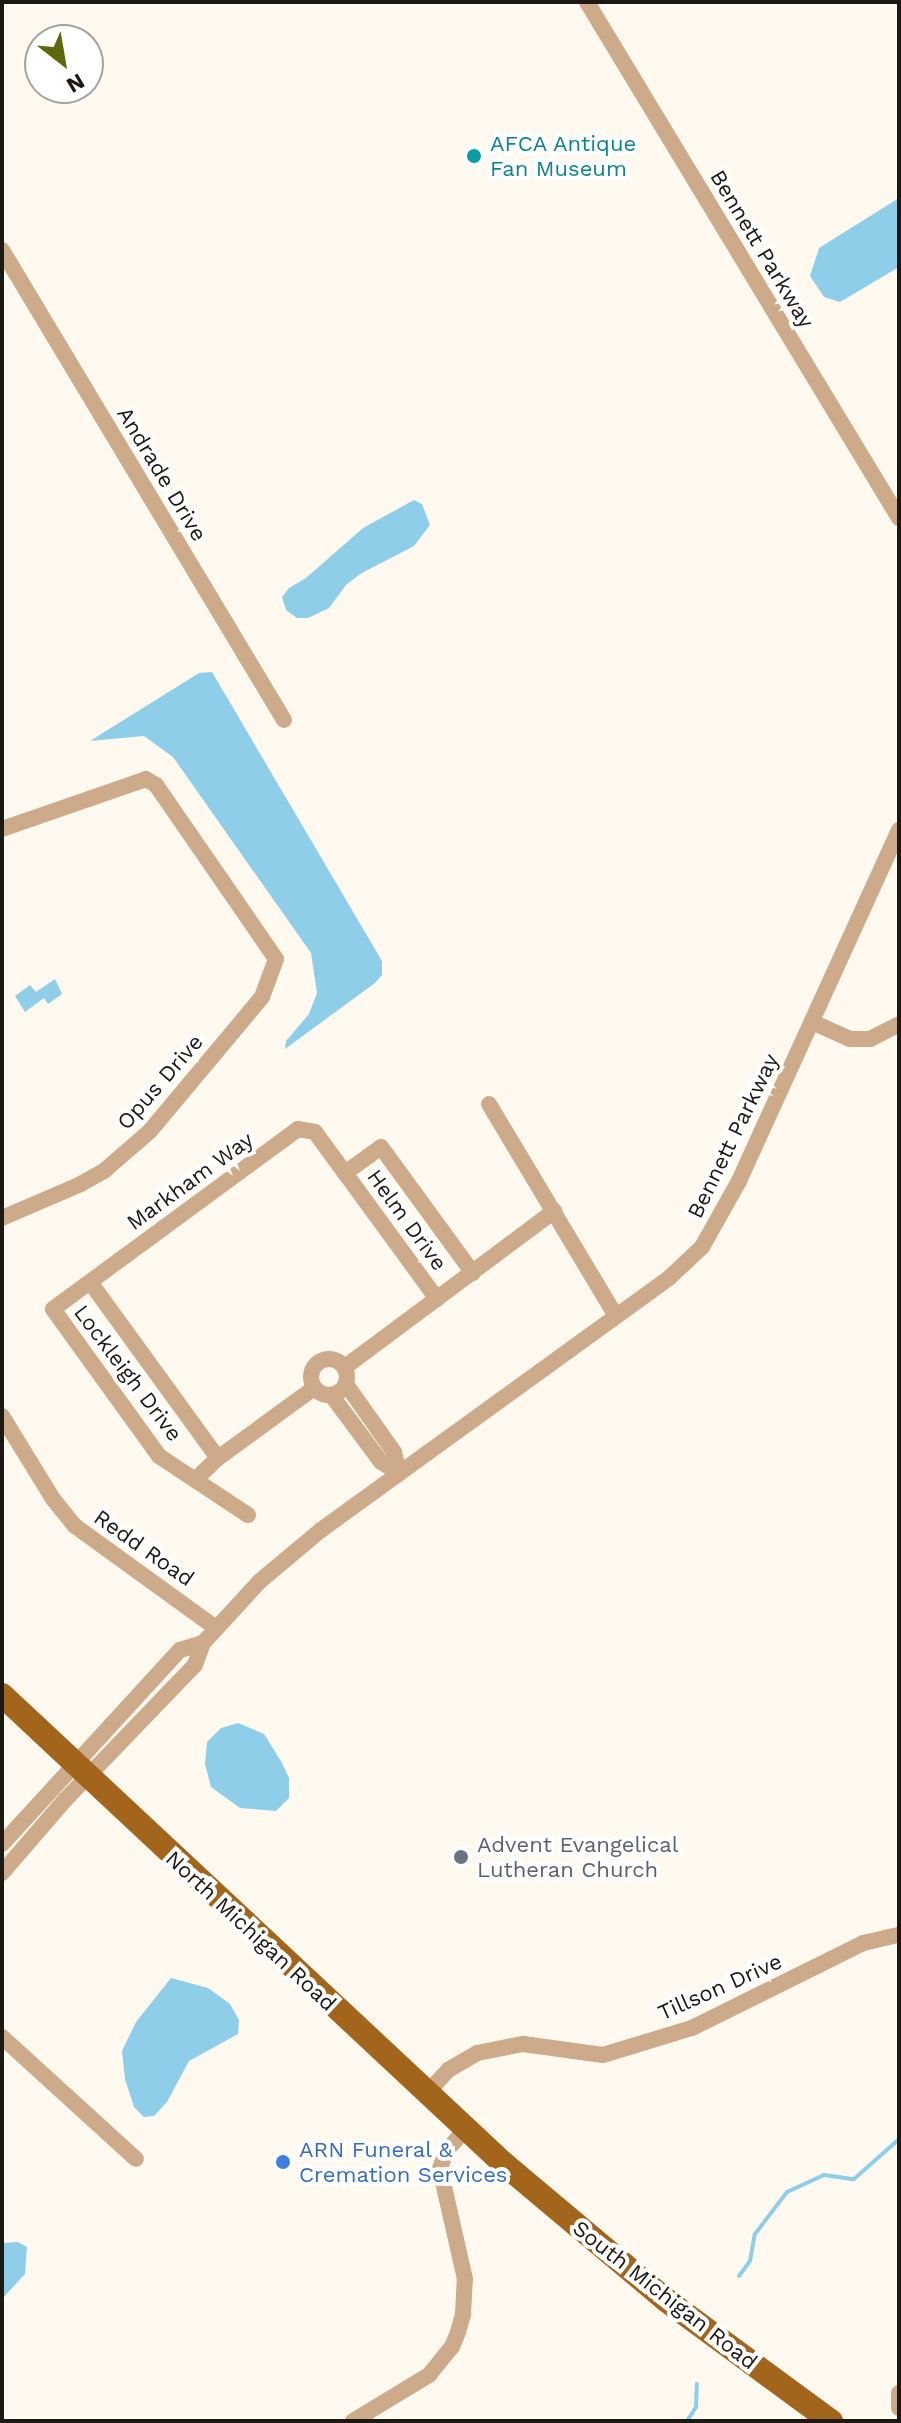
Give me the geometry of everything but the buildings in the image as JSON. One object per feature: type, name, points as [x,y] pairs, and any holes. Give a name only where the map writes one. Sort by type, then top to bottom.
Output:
[{"type":"main road","name":"North Michigan Road","points":[[2,1695],[504,2164]]},
{"type":"main road","name":"South Michigan Road","points":[[504,2164],[666,2300],[831,2421]]},
{"type":"street","name":"Bennett Parkway","points":[[587,2],[899,518]]},
{"type":"street","name":"Andrade Drive","points":[[2,250],[284,720]]},
{"type":"street","name":"Opus Drive","points":[[2,829],[146,779],[165,798],[274,954],[276,963],[262,997],[150,1131],[104,1171],[2,1218]]},
{"type":"street","name":"Bennett Parkway","points":[[81,1771],[195,1665],[203,1643],[216,1628],[292,1554],[670,1277],[702,1247],[739,1181],[899,830]]},
{"type":"street","points":[[812,1022],[850,1039],[870,1039],[899,1024]]},
{"type":"street","points":[[489,1104],[616,1316]]},
{"type":"street","name":"Markham Way","points":[[53,1309],[298,1129],[315,1132],[345,1173]]},
{"type":"street","name":"Helm Drive","points":[[437,1299],[345,1173],[381,1147],[473,1273]]},
{"type":"street","points":[[345,1367],[554,1211]]},
{"type":"street","name":"Lockleigh Drive","points":[[90,1282],[218,1458]]},
{"type":"street","name":"Lockleigh Drive","points":[[53,1309],[159,1456],[248,1515]]},
{"type":"street","points":[[314,1388],[311,1377],[319,1362],[330,1359],[345,1367]]},
{"type":"street","points":[[345,1367],[346,1384],[394,1452],[399,1473]]},
{"type":"street","points":[[332,1396],[346,1384]]},
{"type":"street","points":[[195,1480],[218,1458],[314,1388]]},
{"type":"street","points":[[314,1388],[332,1396],[381,1462],[399,1473]]},
{"type":"street","name":"Redd Road","points":[[2,1416],[53,1499],[75,1526],[216,1628]]},
{"type":"street","points":[[2,1844],[81,1771]]},
{"type":"street","points":[[2,1873],[81,1771]]},
{"type":"street","name":"Tillson Drive","points":[[426,2094],[448,2070],[477,2053],[523,2044],[603,2055],[692,2028],[863,1943],[899,1935]]},
{"type":"street","points":[[2,2037],[136,2159]]},
{"type":"street","points":[[353,2421],[429,2375],[452,2347],[458,2332],[465,2279],[440,2169],[446,2151],[465,2130]]},
{"type":"street","points":[[899,2393],[899,2408]]},
{"type":"street","points":[[893,2421],[899,2415]]},
{"type":"water","points":[[899,198],[899,267],[840,302],[824,297],[810,276],[819,248]]},
{"type":"water","points":[[414,500],[422,504],[430,525],[414,546],[360,574],[346,585],[329,608],[308,618],[297,618],[286,610],[282,597],[289,588],[306,578],[363,528]]},
{"type":"water","points":[[212,672],[382,961],[382,975],[375,983],[285,1049],[286,1041],[309,1014],[317,993],[311,953],[173,757],[144,736],[90,741],[199,673]]},
{"type":"water","points":[[55,979],[62,994],[48,1004],[44,998],[25,1012],[15,996],[30,985],[36,992]]},
{"type":"water","points":[[238,1723],[264,1734],[289,1778],[289,1798],[276,1811],[240,1808],[211,1787],[205,1764],[207,1742],[221,1728]]},
{"type":"water","points":[[171,1978],[208,1988],[230,2004],[239,2020],[238,2034],[189,2061],[167,2102],[154,2116],[144,2117],[134,2107],[125,2079],[122,2051],[136,2022]]},
{"type":"water","points":[[18,2242],[27,2247],[25,2274],[2,2299],[2,2243]]},
{"type":"waterway","points":[[739,2276],[750,2261],[755,2234],[787,2192],[824,2175],[854,2179],[899,2139]]},
{"type":"waterway","points":[[687,2421],[696,2407],[697,2384]]},
{"type":"place","name":"AFCA Antique Fan Museum","points":[[474,156]]},
{"type":"place","name":"Advent Evangelical Lutheran Church","points":[[461,1857]]},
{"type":"place","name":"ARN Funeral & Cremation Services","points":[[283,2162]]}]
